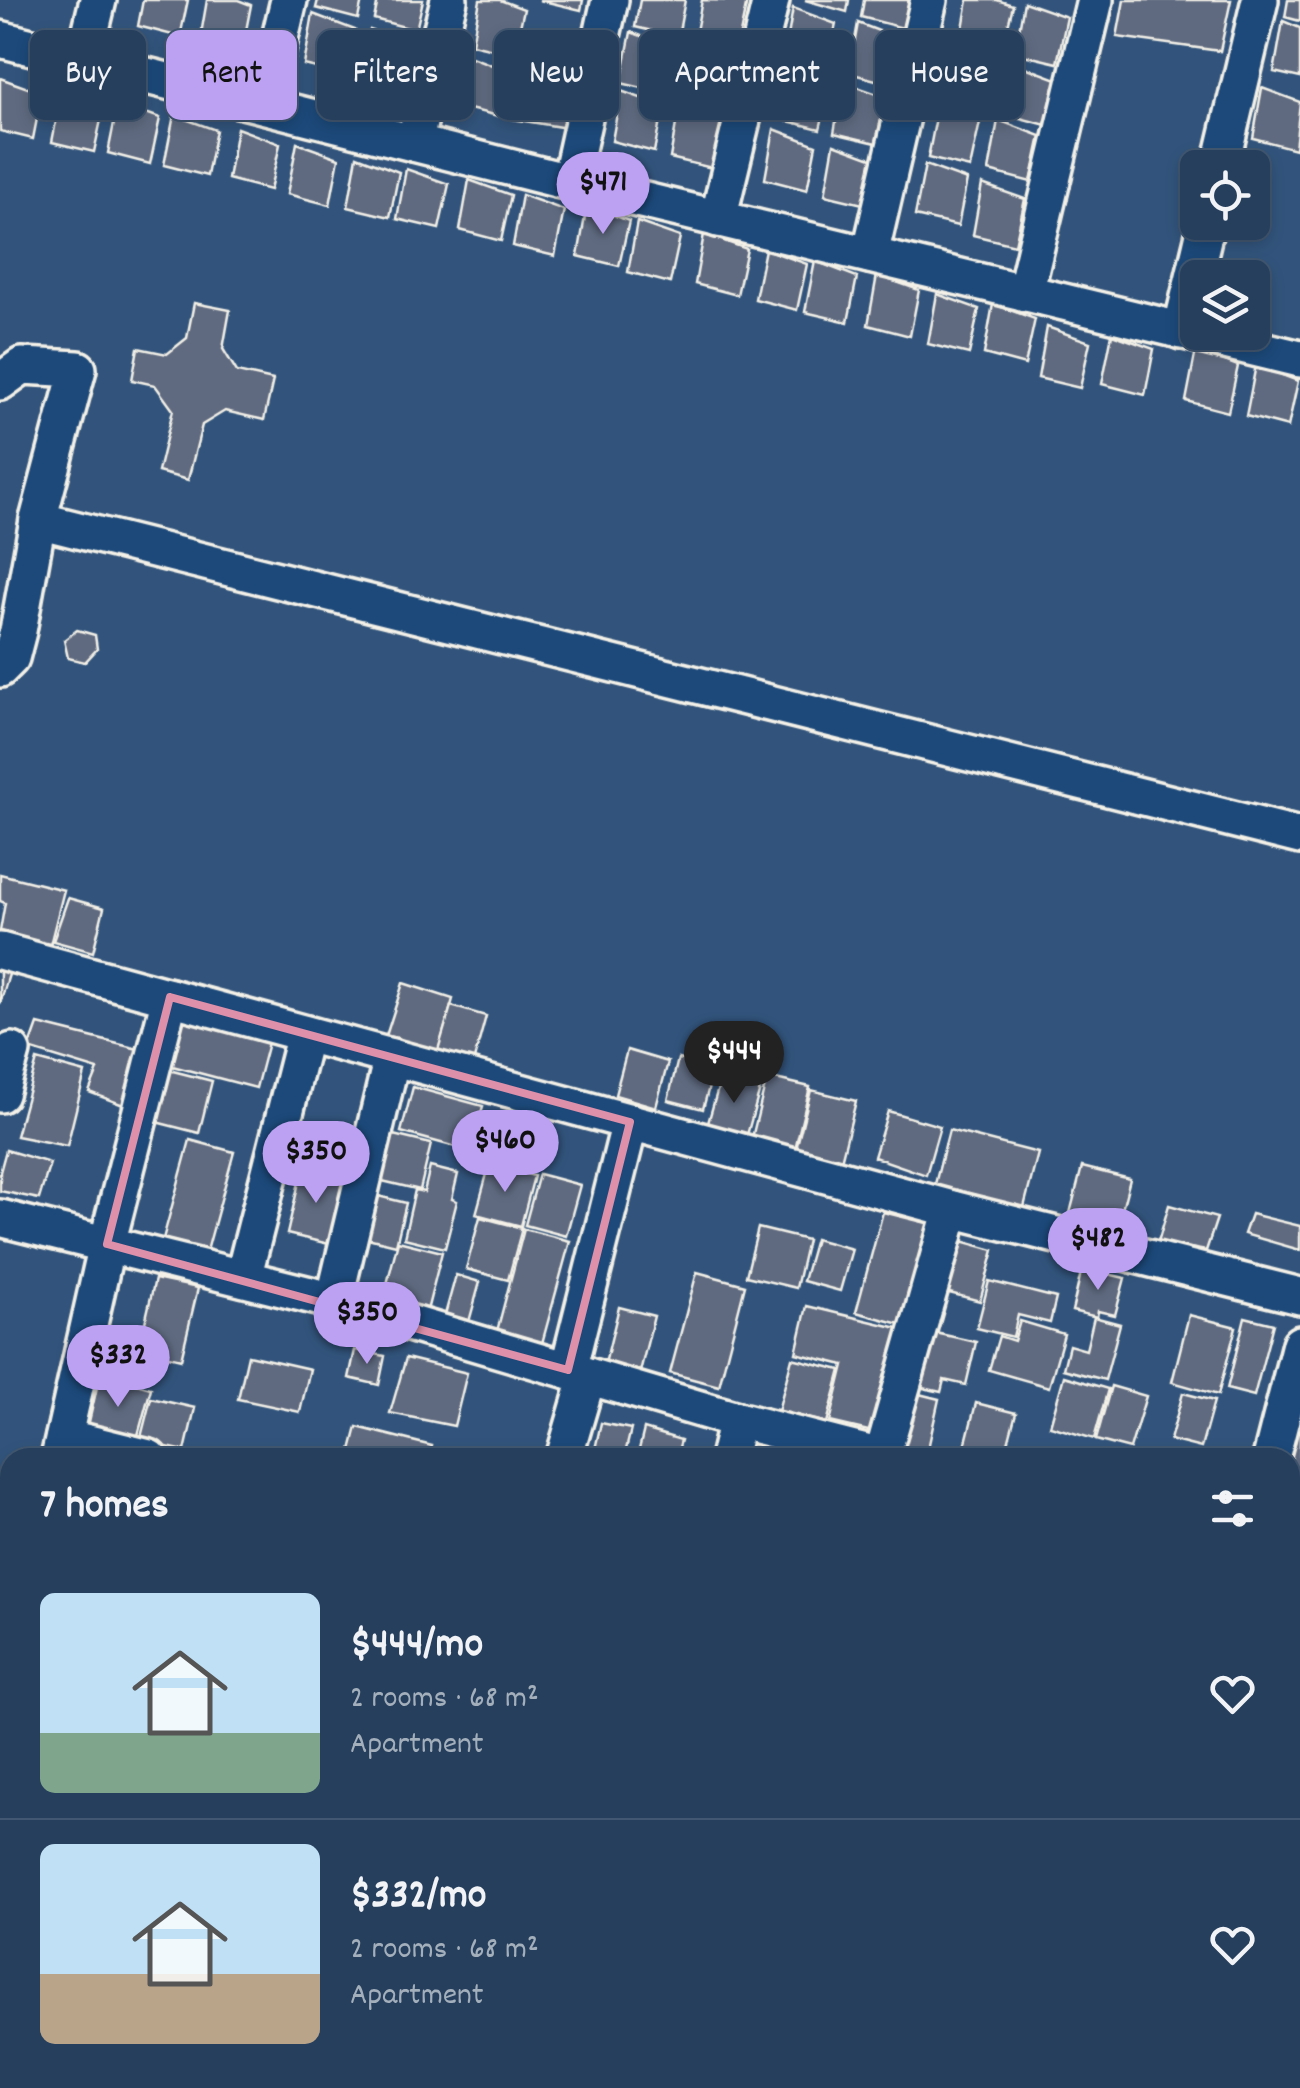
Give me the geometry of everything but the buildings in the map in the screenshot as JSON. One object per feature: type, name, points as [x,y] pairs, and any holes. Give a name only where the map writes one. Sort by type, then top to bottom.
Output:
[{"type":"street","points":[[91,30],[98,0]]},
{"type":"street","points":[[282,30],[289,0]]},
{"type":"street","points":[[414,143],[449,0]]},
{"type":"street","points":[[570,181],[610,0]]},
{"type":"street","points":[[718,220],[771,0]]},
{"type":"street","points":[[870,255],[929,0]]},
{"type":"street","points":[[1025,293],[1095,0]]},
{"type":"street","points":[[1224,150],[1260,0]]},
{"type":"street","points":[[0,38],[30,46]]},
{"type":"street","points":[[297,113],[1180,331]]},
{"type":"street","points":[[1262,350],[1300,359]]},
{"type":"street","points":[[0,382],[22,366],[43,364],[78,369],[38,520],[11,658],[0,668]]},
{"type":"street","points":[[38,520],[1300,836]]},
{"type":"street","points":[[0,951],[952,1209],[1300,1296]]},
{"type":"street","points":[[62,1447],[107,1244],[170,997]]},
{"type":"street","points":[[243,1278],[305,1034]]},
{"type":"street","points":[[0,1094],[12,1050]]},
{"type":"street","points":[[334,1301],[392,1058]]},
{"type":"street","points":[[566,1448],[630,1122]]},
{"type":"street","points":[[875,1448],[952,1209]]},
{"type":"street","points":[[0,1218],[334,1301],[842,1448]]},
{"type":"street","points":[[1274,1448],[1300,1344]]},
{"type":"street","points":[[730,1448],[737,1420]]},
{"type":"highlighted area","points":[[170,997],[630,1122],[568,1370],[107,1244]]}]
